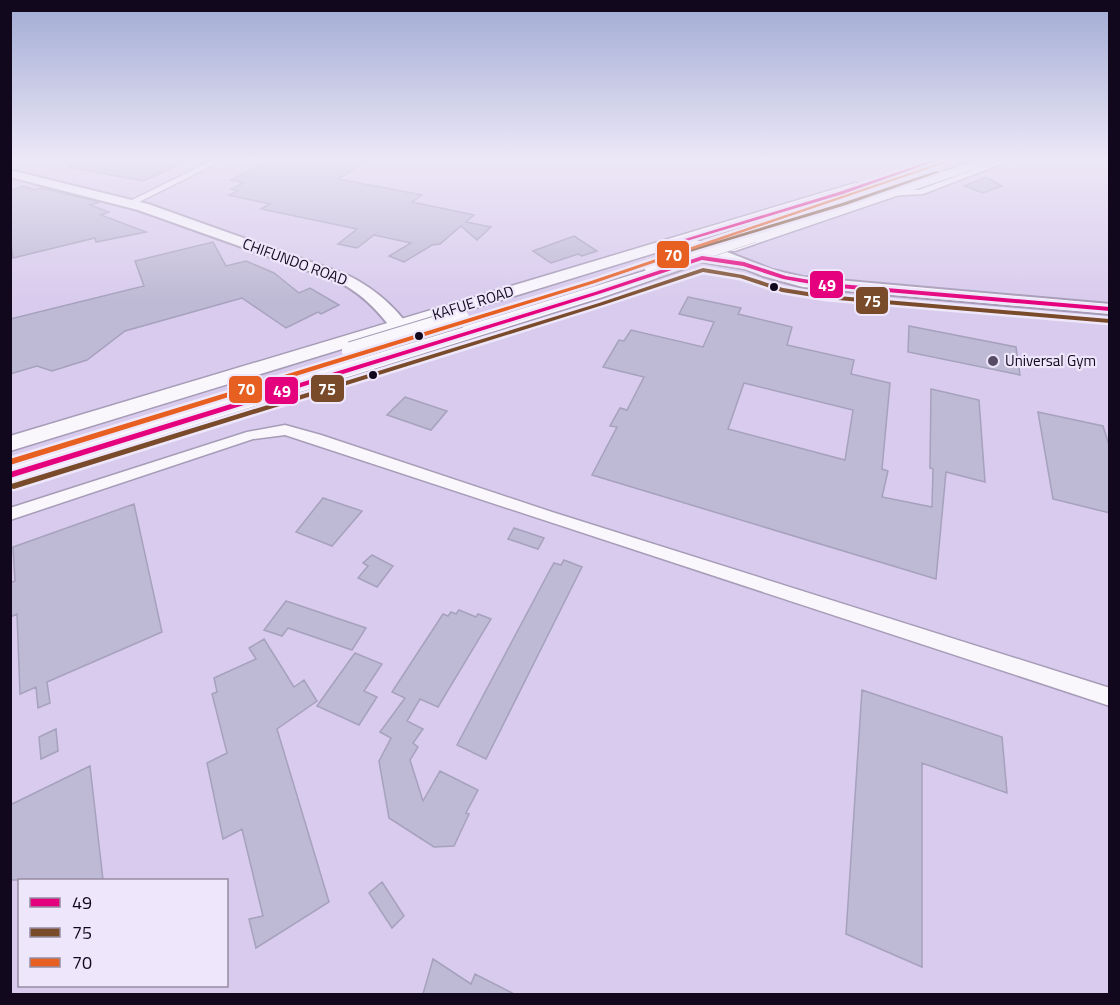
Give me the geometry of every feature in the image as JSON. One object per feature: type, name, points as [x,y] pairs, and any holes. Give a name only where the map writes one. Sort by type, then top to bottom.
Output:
[{"type":"main road","name":"KAFUE ROAD","points":[[10,444],[792,208]]},
{"type":"main road","name":"KAFUE ROAD","points":[[10,475],[597,293],[709,256],[747,237],[824,208]]},
{"type":"main road","name":"KAFUE ROAD","points":[[747,237],[828,208]]},
{"type":"main road","name":"KAFUE ROAD","points":[[10,454],[462,322],[840,208]]},
{"type":"main road","points":[[744,264],[741,257],[747,237]]},
{"type":"main road","points":[[709,256],[744,264]]},
{"type":"main road","name":"KAFUE ROAD","points":[[10,464],[354,354]]},
{"type":"street","name":"CHIFUNDO ROAD","points":[[144,208],[358,285],[402,325],[406,351]]},
{"type":"street","points":[[686,240],[709,256]]},
{"type":"street","points":[[744,264],[785,278],[828,285],[1110,309]]},
{"type":"street","name":"CHIFUNDO ROAD","points":[[370,295],[382,331],[406,351]]},
{"type":"street","points":[[10,514],[252,435],[285,430],[316,438],[548,517],[1110,697]]},
{"type":"building","points":[[10,208],[98,208],[109,212],[101,215],[146,232],[96,242],[95,238],[13,258]]},
{"type":"building","points":[[440,208],[474,215],[466,222],[491,227],[477,240],[461,226],[440,244],[432,245],[404,262],[389,256],[411,243],[374,235],[357,248],[338,244],[357,229],[261,209]]},
{"type":"building","points":[[574,236],[597,251],[582,256],[578,254],[551,263],[533,251]]},
{"type":"building","points":[[213,242],[226,266],[246,261],[274,273],[299,293],[310,288],[339,305],[321,314],[318,312],[286,328],[242,298],[125,331],[87,360],[52,371],[37,366],[10,374],[10,319],[144,286],[135,261]]},
{"type":"building","points":[[688,297],[741,308],[738,314],[792,327],[787,345],[854,360],[851,374],[890,383],[882,469],[888,471],[882,497],[932,507],[931,389],[979,400],[985,482],[946,472],[936,579],[592,475],[617,427],[610,426],[620,408],[627,410],[644,377],[603,367],[619,340],[624,341],[631,330],[703,347],[714,322],[679,314]],"holes":[[[744,383],[853,410],[845,460],[728,429]]]},
{"type":"building","points":[[909,326],[1016,347],[1020,375],[908,352]]},
{"type":"building","points":[[405,397],[447,411],[431,430],[387,415]]},
{"type":"building","points":[[1038,412],[1103,426],[1110,448],[1110,513],[1053,499]]},
{"type":"building","points":[[323,498],[362,511],[332,546],[296,532]]},
{"type":"building","points":[[134,504],[162,632],[47,682],[50,703],[38,708],[36,687],[20,694],[17,614],[10,617],[10,583],[15,581],[13,547]]},
{"type":"building","points":[[514,528],[544,538],[538,549],[508,539]]},
{"type":"building","points":[[372,555],[393,566],[377,587],[358,578],[368,566],[363,563]]},
{"type":"building","points":[[564,560],[582,567],[486,759],[457,745],[551,568],[554,563],[561,565]]},
{"type":"building","points":[[286,601],[366,628],[352,650],[288,628],[282,636],[264,630]]},
{"type":"building","points":[[459,610],[476,617],[478,614],[491,619],[438,707],[420,699],[407,721],[423,729],[413,743],[418,747],[410,760],[423,801],[440,771],[478,790],[466,813],[469,814],[454,846],[434,847],[389,818],[379,761],[391,738],[380,732],[405,698],[392,692],[443,614],[448,616],[451,612],[456,614]]},
{"type":"building","points":[[264,639],[294,687],[304,680],[317,701],[277,729],[329,902],[256,948],[249,919],[263,916],[242,829],[223,839],[207,763],[227,753],[212,694],[217,692],[214,678],[256,659],[249,648]]},
{"type":"building","points":[[355,653],[382,664],[364,691],[377,697],[359,725],[317,706]]},
{"type":"building","points":[[862,690],[1002,737],[1007,793],[922,763],[922,967],[846,934]]},
{"type":"building","points":[[56,729],[58,751],[41,759],[39,737]]},
{"type":"building","points":[[90,766],[103,879],[10,880],[10,805]]},
{"type":"building","points":[[382,882],[404,916],[392,928],[369,893]]},
{"type":"building","points":[[433,959],[471,984],[475,974],[514,994],[423,994]]},
{"type":"transit line","name":"49","points":[[668,245],[791,208]]},
{"type":"transit line","name":"70","points":[[10,462],[593,282],[811,208]]},
{"type":"transit line","name":"75","points":[[671,256],[831,208]]},
{"type":"transit line","name":"49","points":[[10,475],[597,293],[702,258],[744,264],[785,278],[828,285],[1110,309]]},
{"type":"transit line","name":"75","points":[[14,486],[601,304],[703,270],[741,276],[782,290],[826,297],[1109,321]]},
{"type":"place","name":"Universal Gym","points":[[993,361]]}]
